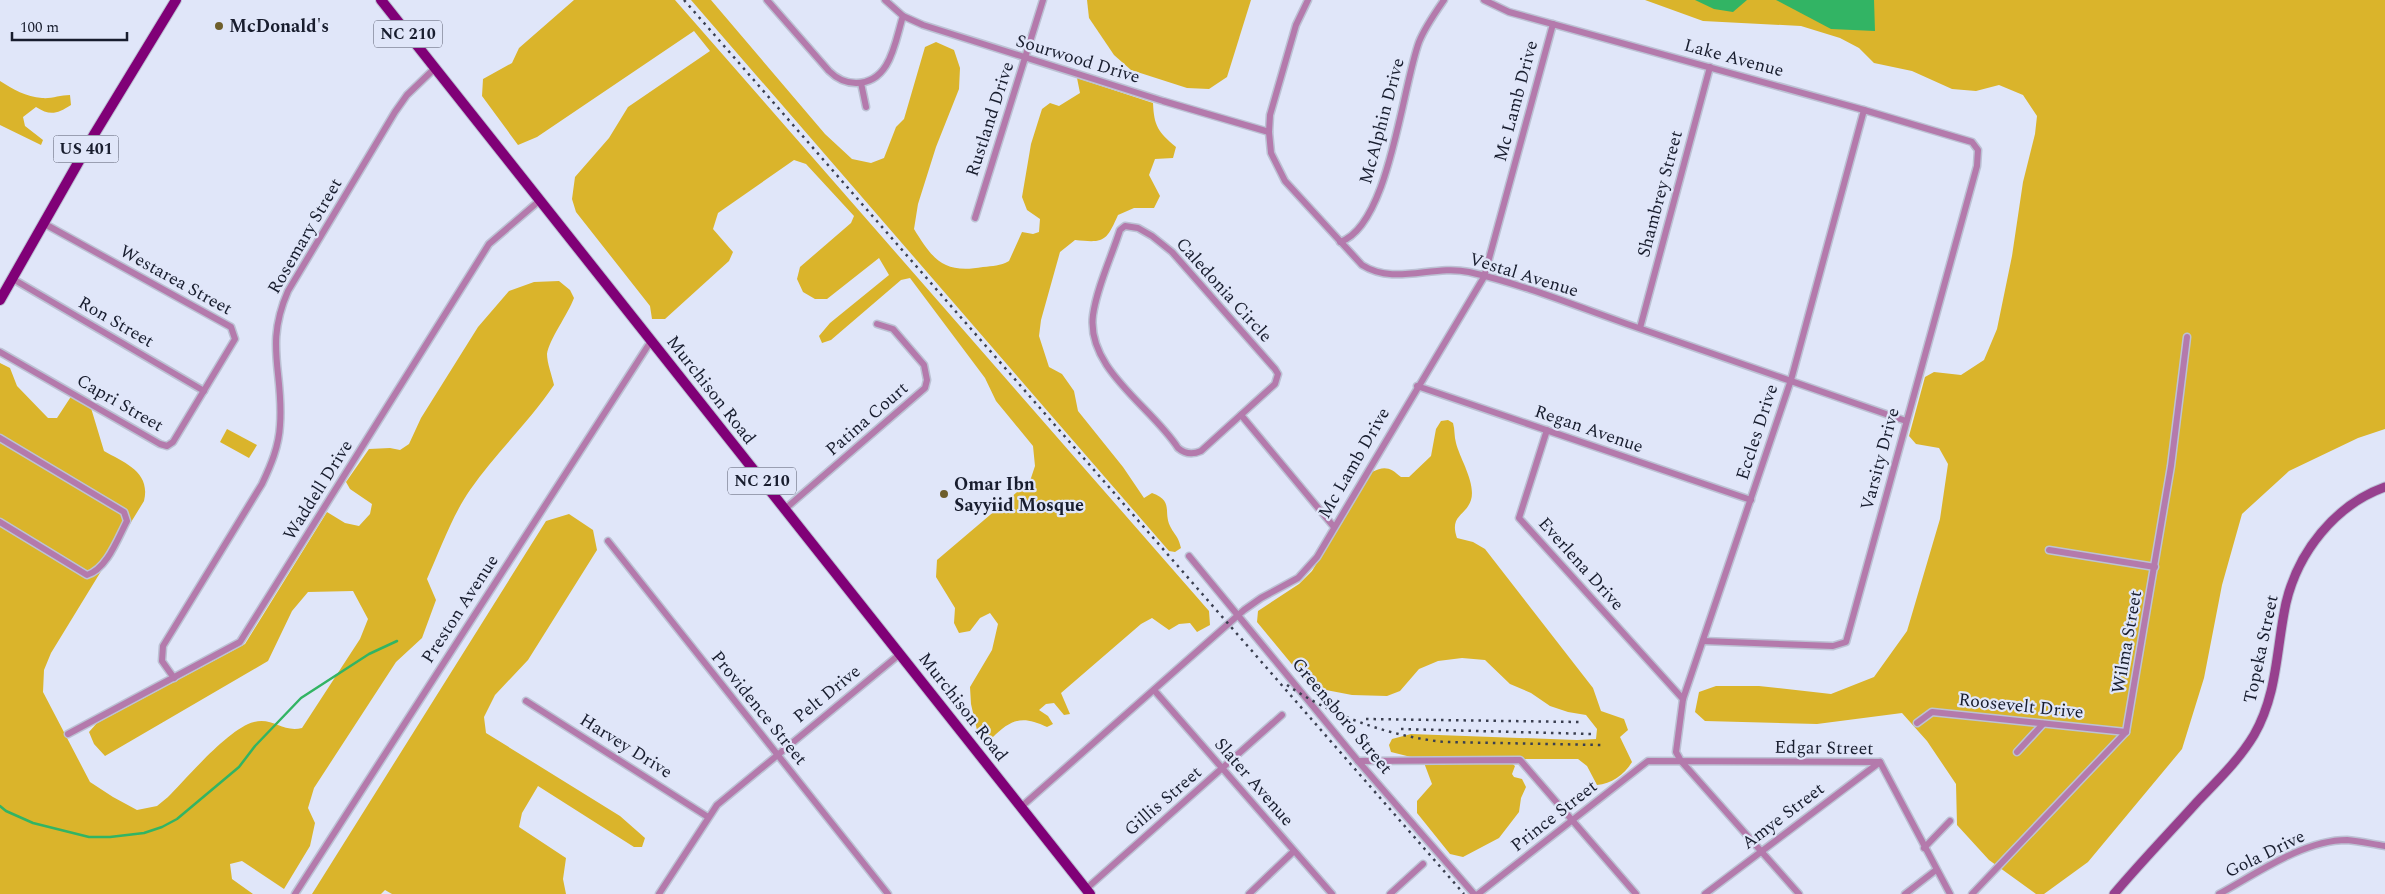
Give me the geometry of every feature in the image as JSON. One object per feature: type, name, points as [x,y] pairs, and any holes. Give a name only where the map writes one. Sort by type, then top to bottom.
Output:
[{"type":"main road","name":"US 401","points":[[0,300],[43,223],[176,0]]},
{"type":"main road","name":"Murchison Road","points":[[381,0],[1088,892]]},
{"type":"street","points":[[767,0],[832,75],[846,82],[861,83],[875,78],[886,68],[903,16]]},
{"type":"street","name":"Sourwood Drive","points":[[885,0],[903,16],[923,25],[1269,132]]},
{"type":"street","name":"Rustland Drive","points":[[975,218],[1043,0]]},
{"type":"street","name":"Vestal Avenue","points":[[1308,0],[1296,25],[1270,115],[1271,153],[1279,172],[1362,265],[1381,274],[1402,275],[1454,270],[1484,277],[1640,328],[1906,421]]},
{"type":"street","name":"McAlphin Drive","points":[[1340,242],[1345,240],[1364,222],[1375,204],[1386,173],[1419,42],[1444,0]]},
{"type":"street","name":"Lake Avenue","points":[[1484,0],[1509,12],[1864,110],[1972,142],[1976,146]]},
{"type":"street","name":"Mc Lamb Drive","points":[[1021,807],[1239,615],[1261,598],[1298,578],[1317,557],[1417,386],[1484,277],[1553,24]]},
{"type":"street","name":"Shambrey Street","points":[[1640,328],[1710,67]]},
{"type":"street","name":"Rosemary Street","points":[[174,678],[162,661],[163,646],[262,484],[274,456],[280,425],[275,341],[277,321],[285,298],[406,95],[434,69]]},
{"type":"street","points":[[861,83],[866,106]]},
{"type":"street","name":"Eccles Drive","points":[[1681,761],[1676,752],[1683,699],[1790,380],[1864,110]]},
{"type":"street","name":"Varsity Drive","points":[[1703,641],[1833,646],[1846,642],[1977,166],[1978,150],[1976,146]]},
{"type":"street","name":"Waddell Drive","points":[[68,734],[240,642],[489,244],[539,200]]},
{"type":"street","name":"Westarea Street","points":[[43,223],[231,327],[234,339],[204,390]]},
{"type":"street","name":"Caledonia Circle","points":[[1129,226],[1138,228],[1164,245],[1275,369],[1278,374],[1275,384],[1241,416],[1201,451],[1186,453],[1178,448],[1100,356],[1094,336],[1093,316],[1122,228],[1129,226]]},
{"type":"street","name":"Ron Street","points":[[12,280],[204,390]]},
{"type":"street","name":"Patina Court","points":[[785,509],[925,388],[927,380],[924,365],[893,329],[877,324]]},
{"type":"street","name":"Wilma Street","points":[[2126,732],[2171,466],[2187,337]]},
{"type":"street","name":"Preston Avenue","points":[[294,894],[651,341]]},
{"type":"street","name":"Capri Street","points":[[0,352],[160,444],[167,446],[173,442],[204,390]]},
{"type":"street","name":"Regan Avenue","points":[[1417,386],[1751,500]]},
{"type":"street","points":[[1241,416],[1334,527]]},
{"type":"street","name":"Everlena Drive","points":[[1548,430],[1519,518],[1683,699]]},
{"type":"street","points":[[0,438],[124,512],[127,521],[113,548],[96,573],[87,576],[0,522]]},
{"type":"street","name":"Topeka Street","points":[[2114,894],[2237,759],[2255,733],[2264,714],[2275,679],[2288,595],[2310,547],[2342,512],[2368,495],[2385,487]]},
{"type":"street","name":"Providence Street","points":[[608,541],[888,894]]},
{"type":"street","points":[[2049,550],[2155,567]]},
{"type":"street","name":"Greensboro Street","points":[[1189,556],[1358,761],[1474,894]]},
{"type":"street","name":"Pelt Drive","points":[[659,894],[708,817],[724,798],[900,654]]},
{"type":"street","name":"Slater Avenue","points":[[1154,690],[1332,894]]},
{"type":"street","name":"Harvey Drive","points":[[526,701],[708,817]]},
{"type":"street","name":"Roosevelt Drive","points":[[1917,723],[1932,712],[2126,732]]},
{"type":"street","name":"Gillis Street","points":[[1088,892],[1282,715]]},
{"type":"street","points":[[2017,752],[2043,724]]},
{"type":"street","points":[[1972,894],[2126,732]]},
{"type":"street","points":[[1358,761],[1520,760],[1636,894]]},
{"type":"street","name":"Edgar Street","points":[[1648,761],[1880,762],[1950,894]]},
{"type":"street","name":"Prince Street","points":[[1478,894],[1648,761]]},
{"type":"street","points":[[1681,761],[1799,894]]},
{"type":"street","name":"Amye Street","points":[[1705,894],[1880,762]]},
{"type":"street","points":[[1924,848],[1950,820]]},
{"type":"street","name":"Gola Drive","points":[[2219,894],[2295,853],[2315,845],[2346,840],[2385,846]]},
{"type":"street","points":[[1249,894],[1294,852]]},
{"type":"street","points":[[1390,894],[1424,864]]},
{"type":"street","points":[[1905,894],[1936,870]]},
{"type":"shaded area","points":[[574,0],[675,0],[1209,611],[1210,625],[1197,632],[1190,623],[1179,624],[1169,630],[1152,618],[1141,624],[1061,693],[1070,714],[1064,715],[1054,703],[1046,704],[1039,710],[1048,716],[1053,724],[1047,727],[1031,721],[1017,721],[1005,727],[992,738],[979,739],[971,704],[970,687],[992,650],[998,624],[990,613],[980,618],[970,631],[959,633],[954,623],[955,608],[936,577],[937,560],[1030,481],[1035,466],[1033,446],[996,401],[985,378],[910,278],[901,280],[831,340],[822,343],[819,336],[830,323],[889,275],[879,258],[827,299],[815,299],[803,292],[797,279],[800,267],[851,223],[854,216],[806,164],[794,160],[718,213],[713,229],[733,252],[729,261],[665,319],[652,319],[650,306],[576,212],[572,199],[575,177],[609,138],[628,107],[710,51],[694,31],[537,137],[518,145],[482,96],[483,79],[512,63],[519,48]]},
{"type":"shaded area","points":[[691,0],[711,0],[825,134],[852,159],[871,163],[884,158],[896,127],[904,119],[925,47],[936,42],[954,50],[960,68],[959,89],[936,147],[918,204],[914,229],[927,249],[941,262],[949,266],[970,269],[1006,263],[1009,261],[1022,232],[1033,234],[1039,232],[1040,219],[1027,210],[1022,197],[1031,144],[1042,109],[1050,103],[1059,106],[1080,93],[1077,78],[1153,103],[1154,117],[1158,128],[1176,147],[1173,158],[1155,159],[1149,175],[1160,196],[1154,208],[1134,208],[1118,215],[1107,236],[1103,239],[1098,241],[1075,240],[1060,252],[1041,320],[1039,336],[1049,367],[1062,374],[1074,391],[1078,411],[1123,467],[1144,498],[1152,493],[1159,496],[1166,503],[1168,521],[1179,540],[1181,548],[1175,552],[1169,551]]},
{"type":"shaded area","points":[[1087,0],[1251,0],[1227,77],[1209,89],[1187,88],[1131,70],[1114,55],[1089,18]]},
{"type":"shaded area","points":[[1645,0],[2385,0],[2385,429],[2358,438],[2289,471],[2242,514],[2222,585],[2204,678],[2182,749],[2088,862],[2044,894],[2036,894],[1989,860],[1957,825],[1956,784],[1927,741],[1902,713],[1817,724],[1705,721],[1695,712],[1699,692],[1716,686],[1759,686],[1831,694],[1874,677],[1907,631],[1940,519],[1948,464],[1939,448],[1916,444],[1909,436],[1925,377],[1934,372],[1961,375],[1984,360],[1997,329],[2012,256],[2023,182],[2035,134],[2037,116],[2023,95],[1999,85],[1976,91],[1952,89],[1912,71],[1874,63],[1859,48],[1840,38],[1801,26],[1703,21]]},
{"type":"shaded area","points":[[1695,0],[1747,0],[1733,12],[1714,9]]},
{"type":"shaded area","points":[[1776,0],[1874,0],[1875,31],[1831,29]]},
{"type":"shaded area","points":[[0,81],[20,92],[36,97],[49,98],[70,95],[71,105],[62,110],[50,113],[36,107],[23,117],[25,126],[43,140],[41,145],[0,125]]},
{"type":"shaded area","points":[[559,281],[570,290],[574,298],[548,348],[547,354],[554,385],[534,412],[480,476],[458,511],[427,579],[436,600],[422,638],[396,662],[314,788],[308,808],[315,823],[310,846],[284,889],[242,861],[230,864],[232,879],[253,894],[0,894],[0,363],[10,368],[17,386],[48,418],[57,418],[72,395],[91,408],[104,451],[128,464],[144,483],[144,501],[51,653],[44,670],[43,692],[90,782],[137,810],[157,806],[221,743],[244,726],[261,721],[289,728],[302,728],[360,639],[368,619],[353,591],[308,592],[292,611],[268,661],[105,756],[94,744],[89,732],[97,723],[245,644],[327,512],[345,523],[359,526],[370,514],[372,504],[350,489],[346,482],[369,449],[390,448],[400,450],[409,444],[421,418],[478,327],[509,291],[534,282]]},
{"type":"shaded area","points":[[1448,420],[1453,423],[1456,443],[1470,479],[1472,493],[1469,505],[1459,516],[1455,525],[1457,538],[1473,542],[1485,549],[1593,688],[1601,711],[1624,719],[1628,730],[1620,737],[1632,762],[1617,778],[1597,785],[1587,766],[1578,759],[1470,759],[1508,760],[1515,766],[1512,774],[1514,777],[1522,779],[1526,787],[1521,798],[1519,812],[1499,838],[1463,857],[1450,854],[1417,813],[1417,801],[1432,784],[1423,760],[1391,752],[1389,745],[1392,739],[1411,734],[1577,740],[1596,739],[1597,729],[1586,715],[1550,706],[1531,693],[1510,684],[1485,660],[1462,658],[1438,661],[1419,669],[1400,691],[1387,696],[1352,695],[1326,690],[1309,685],[1257,622],[1258,611],[1299,584],[1312,571],[1372,472],[1388,468],[1401,477],[1409,477],[1431,456],[1436,429],[1441,421]]},
{"type":"shaded area","points":[[227,429],[257,445],[249,458],[220,442]]},
{"type":"shaded area","points":[[569,514],[593,530],[597,550],[528,660],[495,695],[484,717],[486,733],[620,816],[645,838],[642,847],[634,847],[538,786],[522,813],[519,827],[566,858],[563,879],[566,894],[392,894],[385,890],[381,894],[312,894],[546,521]]},
{"type":"waterway","points":[[0,806],[6,811],[33,823],[89,837],[110,837],[144,833],[162,827],[177,819],[239,767],[255,746],[301,698],[369,654],[397,641]]},
{"type":"railway","points":[[684,0],[1464,894]]},
{"type":"railway","points":[[1287,685],[1323,706],[1362,723],[1382,730],[1423,739],[1444,742],[1602,745]]},
{"type":"railway","points":[[1366,719],[1579,722]]},
{"type":"railway","points":[[1401,729],[1592,734]]},
{"type":"place","name":"McDonald's","points":[[219,26]]},
{"type":"place","name":"Omar Ibn Sayyiid Mosque","points":[[944,494]]}]
